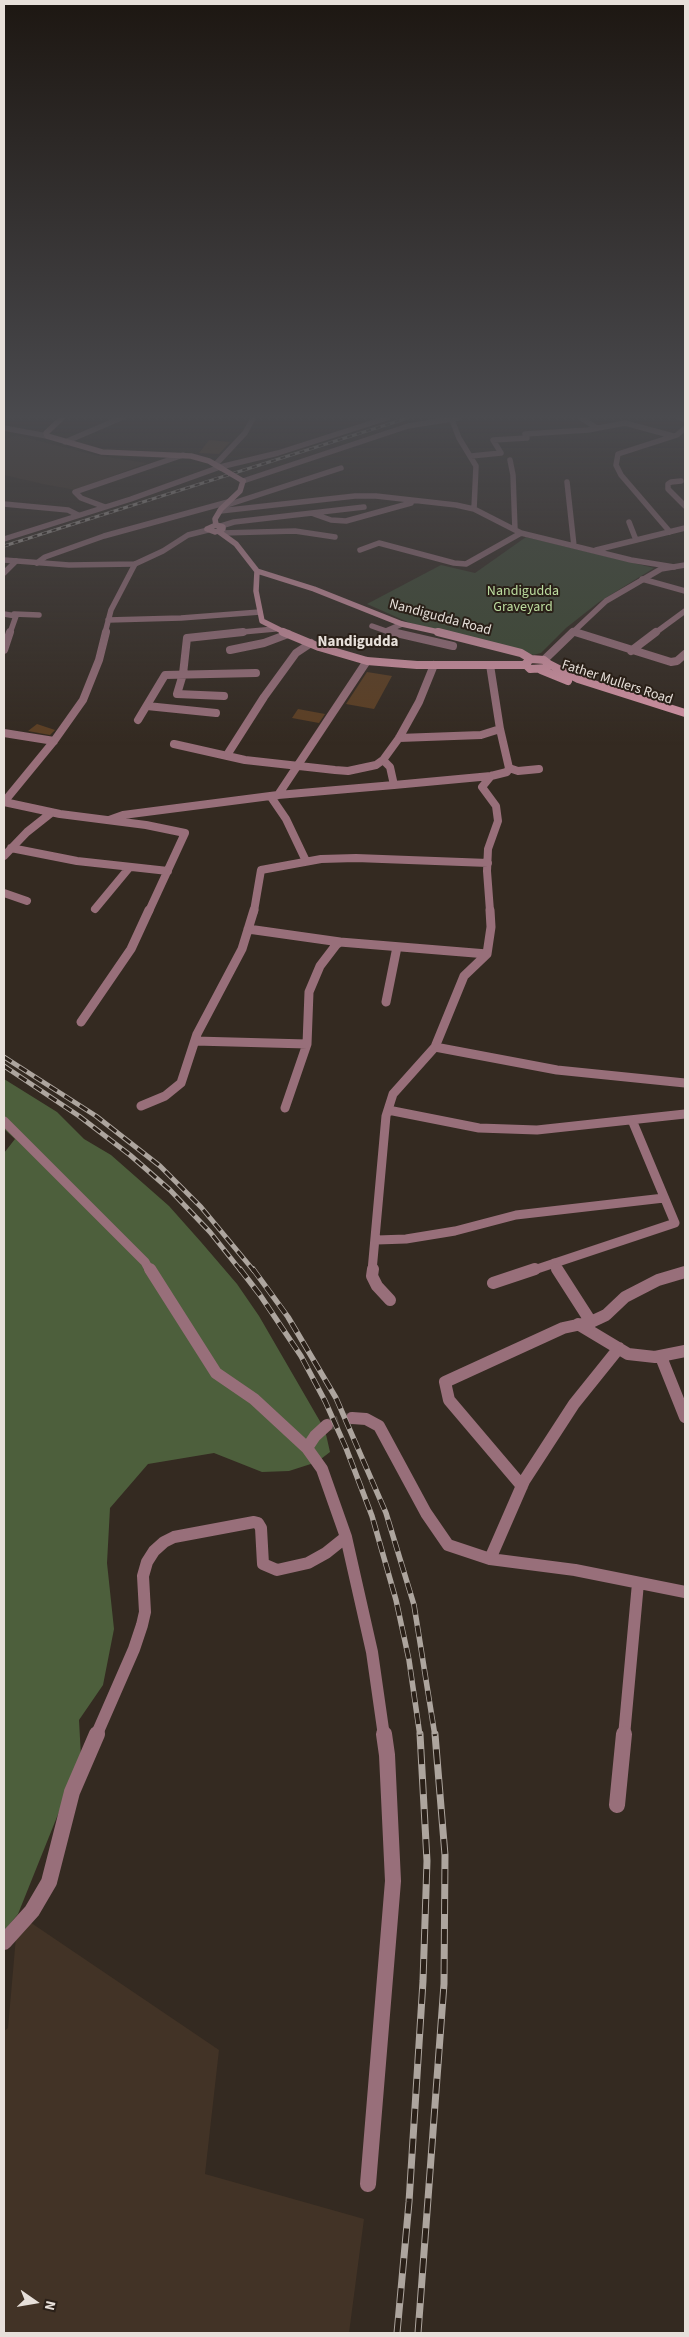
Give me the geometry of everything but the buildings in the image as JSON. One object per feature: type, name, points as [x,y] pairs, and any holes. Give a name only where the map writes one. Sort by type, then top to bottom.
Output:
[{"type":"main road","points":[[213,527],[219,529],[236,544],[257,571],[256,591],[262,621],[275,629]]},
{"type":"main road","name":"Nandigudda Road","points":[[257,571],[314,589],[402,624],[493,645],[546,662]]},
{"type":"main road","name":"Father Mullers Road","points":[[275,629],[311,644],[367,661],[434,665],[525,665],[533,670],[541,670],[564,680],[685,719]]},
{"type":"main road","points":[[525,665],[526,661],[532,659]]},
{"type":"main road","points":[[541,670],[547,668],[546,662]]},
{"type":"main road","points":[[546,662],[578,679],[685,713]]},
{"type":"street","points":[[4,539],[41,527]]},
{"type":"street","points":[[37,563],[45,557],[104,536],[138,527]]},
{"type":"street","points":[[219,529],[223,527]]},
{"type":"street","points":[[509,527],[518,532],[593,551],[674,567]]},
{"type":"street","points":[[518,527],[518,532]]},
{"type":"street","points":[[572,527],[574,546]]},
{"type":"street","points":[[631,527],[636,540]]},
{"type":"street","points":[[665,527],[670,532]]},
{"type":"street","points":[[593,551],[685,528]]},
{"type":"street","points":[[219,529],[295,531],[335,537]]},
{"type":"street","points":[[5,560],[69,565],[135,564],[154,556],[188,535],[208,530]]},
{"type":"street","points":[[360,550],[379,544],[454,563],[466,564],[518,532]]},
{"type":"street","points":[[4,573],[16,561]]},
{"type":"street","points":[[81,1022],[131,949],[186,833],[52,813],[4,802],[54,740],[83,700],[99,660],[111,610],[135,564]]},
{"type":"street","points":[[546,662],[606,601],[661,569],[685,565]]},
{"type":"street","points":[[642,579],[685,591]]},
{"type":"street","points":[[631,651],[685,611]]},
{"type":"street","points":[[108,620],[188,618],[260,612]]},
{"type":"street","points":[[4,614],[39,615]]},
{"type":"street","points":[[4,650],[16,616],[14,614]]},
{"type":"street","points":[[386,631],[402,624]]},
{"type":"street","points":[[372,626],[453,646]]},
{"type":"street","points":[[224,696],[176,694],[183,674],[187,638],[275,629]]},
{"type":"street","points":[[574,632],[685,668]]},
{"type":"street","points":[[230,650],[264,643],[288,634]]},
{"type":"street","points":[[227,756],[264,696],[296,653],[311,644]]},
{"type":"street","points":[[671,662],[677,661],[685,654]]},
{"type":"street","points":[[274,796],[298,766],[367,661]]},
{"type":"street","points":[[174,744],[227,756],[298,766],[348,771],[376,765],[383,760],[399,738],[419,702],[434,665]]},
{"type":"street","points":[[490,666],[500,729],[510,768]]},
{"type":"street","points":[[138,720],[165,675],[256,673]]},
{"type":"street","points":[[147,706],[216,713]]},
{"type":"street","points":[[399,738],[481,735],[500,729]]},
{"type":"street","points":[[4,733],[54,740]]},
{"type":"street","points":[[383,760],[390,767],[394,785]]},
{"type":"street","points":[[510,768],[518,771],[539,769]]},
{"type":"street","points":[[108,820],[123,815],[274,796],[491,776],[508,772],[510,768]]},
{"type":"street","points":[[390,1300],[377,1286],[372,1276],[373,1256],[377,1240],[388,1110],[393,1094],[435,1047],[464,976],[486,954],[491,927],[488,863],[491,837],[498,821],[496,806],[482,787],[491,776]]},
{"type":"street","points":[[274,796],[306,861]]},
{"type":"street","points":[[4,856],[52,813]]},
{"type":"street","points":[[11,848],[77,861],[168,871]]},
{"type":"street","points":[[142,1106],[165,1096],[181,1083],[195,1041],[242,949],[256,904],[261,870],[306,861],[356,858],[488,863]]},
{"type":"street","points":[[95,909],[129,868]]},
{"type":"street","points":[[4,893],[27,901]]},
{"type":"street","points":[[248,930],[340,942],[486,954]]},
{"type":"street","points":[[286,1108],[307,1044],[310,992],[320,966],[340,942]]},
{"type":"street","points":[[386,1002],[397,947]]},
{"type":"street","points":[[195,1041],[307,1044]]},
{"type":"street","points":[[435,1047],[557,1070],[685,1082]]},
{"type":"street","points":[[388,1110],[479,1128],[537,1130],[685,1114]]},
{"type":"street","points":[[493,1283],[675,1223],[632,1120]]},
{"type":"street","points":[[4,1121],[145,1262],[216,1373],[254,1399],[307,1448],[322,1469],[346,1538],[372,1652],[387,1755],[393,1881],[368,2184]]},
{"type":"street","points":[[377,1240],[406,1239],[455,1230],[516,1215],[664,1198]]},
{"type":"street","points":[[554,1263],[564,1282],[592,1322]]},
{"type":"street","points":[[522,1486],[449,1400],[445,1382],[563,1328],[592,1322],[606,1315],[625,1297],[658,1280],[685,1272]]},
{"type":"street","points":[[578,1324],[628,1354],[661,1357],[685,1352]]},
{"type":"street","points":[[490,1560],[522,1486],[574,1404],[619,1348]]},
{"type":"street","points":[[661,1357],[685,1417]]},
{"type":"street","points":[[352,1418],[366,1419],[379,1426],[426,1512],[448,1545],[490,1560],[575,1570],[685,1592]]},
{"type":"street","points":[[307,1448],[327,1425]]},
{"type":"street","points":[[4,1942],[32,1911],[49,1882],[72,1792],[134,1649],[142,1625],[145,1612],[142,1576],[147,1562],[154,1551],[174,1536],[254,1522],[261,1528],[263,1564],[277,1570],[308,1563],[326,1553],[346,1538]]},
{"type":"street","points":[[617,1805],[638,1583]]},
{"type":"shaded area","points":[[18,1914],[219,2050],[205,2174],[364,2219],[349,2333],[4,2333],[4,2031],[8,2028]]},
{"type":"green space","name":"Nandigudda Graveyard","points":[[526,537],[654,568],[599,602],[566,628],[541,653],[533,655],[489,642],[410,623],[367,604],[441,565],[475,573]]},
{"type":"green space","points":[[4,1079],[57,1112],[84,1139],[111,1155],[169,1206],[201,1242],[237,1284],[259,1316],[325,1430],[330,1452],[317,1462],[289,1471],[262,1472],[214,1453],[148,1464],[110,1508],[107,1563],[114,1629],[103,1685],[79,1720],[81,1757],[18,1914],[4,1931],[4,1153],[15,1139],[4,1129]]},
{"type":"tunnel","points":[[327,1425],[352,1418]]},
{"type":"railway","points":[[4,546],[64,527]]},
{"type":"railway","points":[[4,1057],[96,1116],[160,1166],[201,1207],[254,1271]]},
{"type":"railway","points":[[4,1066],[79,1116],[130,1155],[170,1190],[210,1232],[241,1271]]},
{"type":"railway","points":[[240,1269],[301,1356],[325,1401],[346,1448],[372,1516],[396,1600],[409,1660],[420,1736]]},
{"type":"railway","points":[[253,1269],[288,1317],[336,1398],[386,1513],[414,1605],[435,1736]]},
{"type":"railway","points":[[397,2333],[409,2202],[423,1981],[427,1861],[420,1734]]},
{"type":"railway","points":[[418,2333],[444,1984],[445,1855],[435,1734]]},
{"type":"district","name":"Nandigudda","points":[[358,643]]}]
